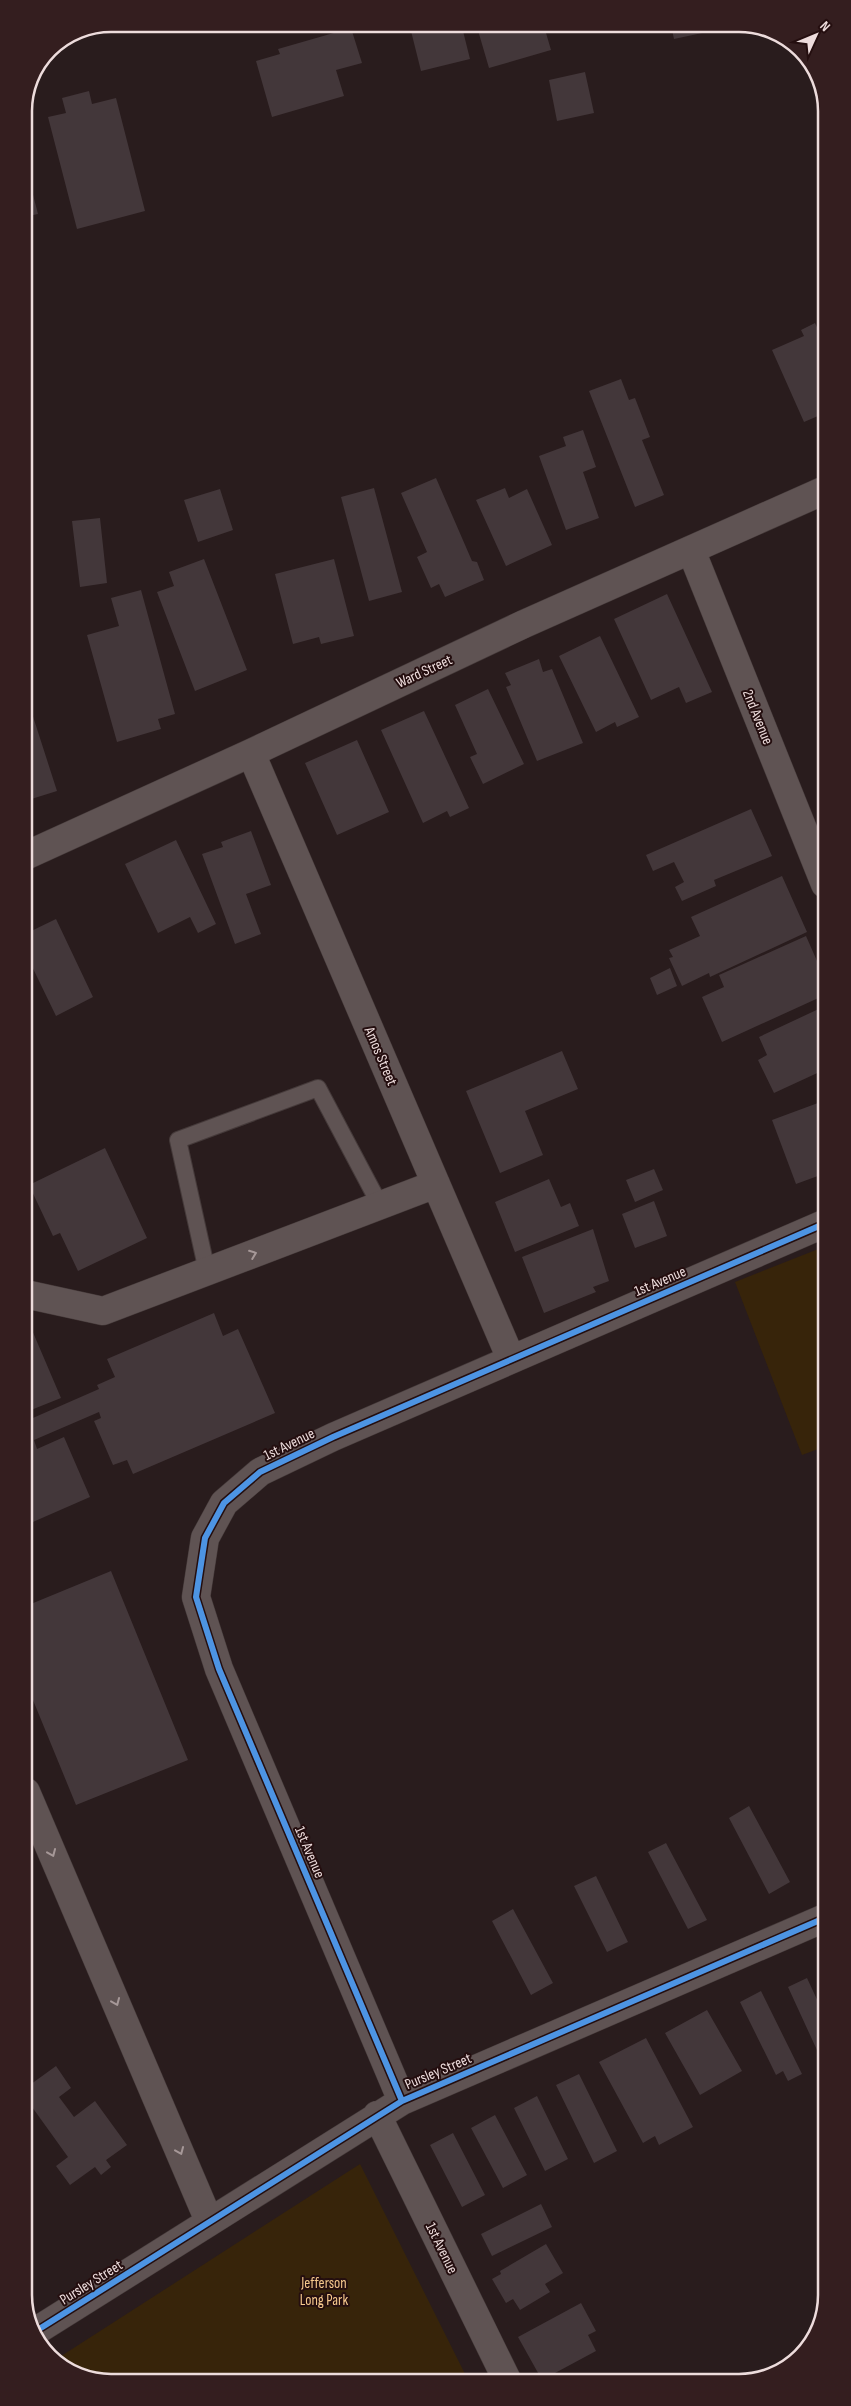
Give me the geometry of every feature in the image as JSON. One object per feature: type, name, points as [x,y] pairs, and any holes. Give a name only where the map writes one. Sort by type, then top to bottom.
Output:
[{"type":"street","name":"Ward Street","points":[[33,853],[251,753],[524,624],[818,493]]},
{"type":"street","name":"2nd Avenue","points":[[691,550],[818,867]]},
{"type":"street","name":"Amos Street","points":[[251,753],[511,1358]]},
{"type":"street","points":[[32,1295],[103,1311],[436,1184]]},
{"type":"street","name":"1st Avenue","points":[[402,2101],[219,1669],[196,1597],[205,1538],[224,1503],[260,1472],[333,1437],[511,1358],[818,1226]]},
{"type":"street","points":[[32,1807],[209,2222]]},
{"type":"street","name":"Pursley Street","points":[[40,2328],[402,2101],[818,1921]]},
{"type":"street","name":"1st Avenue","points":[[377,2115],[504,2374]]},
{"type":"lane","points":[[207,1271],[178,1140],[318,1088],[380,1205]]},
{"type":"green space","points":[[818,1249],[818,1449],[802,1455],[735,1282]]},
{"type":"green space","name":"Jefferson Long Park","points":[[360,2164],[465,2374],[106,2373],[81,2368],[62,2356]]},
{"type":"building","points":[[336,32],[352,32],[362,63],[336,70],[344,96],[272,117],[256,61],[280,54],[278,49]]},
{"type":"building","points":[[411,32],[463,33],[470,59],[421,71]]},
{"type":"building","points":[[479,33],[546,33],[551,50],[489,68]]},
{"type":"building","points":[[673,33],[703,33],[674,39]]},
{"type":"building","points":[[585,72],[594,113],[557,121],[549,80]]},
{"type":"building","points":[[89,91],[92,104],[116,98],[145,211],[77,229],[48,117],[66,113],[62,98]]},
{"type":"building","points":[[33,195],[38,214],[33,215]]},
{"type":"building","points":[[815,323],[818,329],[818,416],[804,422],[772,350],[804,336],[801,330]]},
{"type":"building","points":[[621,379],[629,400],[635,398],[650,437],[642,440],[664,495],[635,507],[589,391]]},
{"type":"building","points":[[583,430],[596,467],[583,472],[599,518],[566,530],[539,456],[566,446],[563,437]]},
{"type":"building","points":[[436,478],[472,561],[477,562],[484,580],[445,597],[439,584],[431,588],[417,557],[427,552],[401,493]]},
{"type":"building","points":[[374,488],[402,592],[369,601],[341,497]]},
{"type":"building","points":[[505,488],[509,498],[527,489],[552,545],[506,566],[476,500]]},
{"type":"building","points":[[220,489],[233,530],[198,542],[184,500]]},
{"type":"building","points":[[100,518],[107,583],[80,587],[72,521]]},
{"type":"building","points":[[204,559],[247,670],[195,691],[157,592],[174,586],[169,572]]},
{"type":"building","points":[[334,559],[354,636],[321,644],[319,637],[293,644],[275,574]]},
{"type":"building","points":[[141,590],[175,714],[158,719],[161,729],[117,742],[87,635],[119,626],[111,598]]},
{"type":"building","points":[[667,594],[712,692],[686,703],[679,687],[651,700],[614,619]]},
{"type":"building","points":[[600,636],[639,717],[617,727],[615,722],[596,732],[559,656]]},
{"type":"building","points":[[539,659],[543,672],[552,669],[583,743],[537,761],[506,687],[511,685],[505,673]]},
{"type":"building","points":[[488,689],[524,764],[483,784],[470,757],[477,754],[455,705]]},
{"type":"building","points":[[424,711],[469,808],[450,817],[447,811],[423,823],[381,730]]},
{"type":"building","points":[[33,716],[57,791],[33,799]]},
{"type":"building","points":[[357,740],[389,812],[337,835],[305,763]]},
{"type":"building","points":[[751,809],[772,856],[714,880],[716,886],[682,901],[675,887],[684,882],[674,862],[653,871],[646,855]]},
{"type":"building","points":[[251,831],[271,885],[246,894],[261,934],[235,944],[202,854],[223,847],[221,842]]},
{"type":"building","points":[[176,840],[216,924],[198,933],[190,917],[158,933],[125,864]]},
{"type":"building","points":[[782,876],[807,932],[710,977],[709,973],[682,986],[669,958],[673,957],[669,950],[700,936],[691,917]]},
{"type":"building","points":[[56,919],[93,997],[56,1016],[33,968],[33,930]]},
{"type":"building","points":[[806,936],[818,963],[818,998],[722,1042],[702,997],[724,987],[719,975]]},
{"type":"building","points":[[670,968],[677,986],[657,995],[650,978]]},
{"type":"building","points":[[818,1009],[818,1073],[774,1093],[758,1060],[767,1055],[759,1037]]},
{"type":"building","points":[[562,1051],[578,1089],[525,1111],[543,1155],[500,1173],[466,1091]]},
{"type":"building","points":[[818,1103],[818,1176],[796,1184],[772,1120]]},
{"type":"building","points":[[105,1148],[147,1238],[78,1271],[60,1233],[53,1236],[33,1192],[33,1183]]},
{"type":"building","points":[[654,1169],[663,1190],[635,1202],[626,1180]]},
{"type":"building","points":[[549,1179],[561,1207],[570,1203],[579,1226],[515,1252],[495,1202]]},
{"type":"building","points":[[654,1201],[667,1236],[635,1248],[622,1214]]},
{"type":"building","points":[[593,1229],[609,1281],[593,1287],[596,1292],[544,1313],[522,1257]]},
{"type":"building","points":[[214,1313],[223,1336],[238,1329],[275,1413],[133,1474],[127,1460],[113,1465],[94,1421],[101,1418],[99,1412],[34,1440],[37,1449],[64,1437],[90,1497],[32,1522],[32,1418],[99,1389],[97,1385],[115,1377],[107,1359]]},
{"type":"building","points":[[32,1331],[61,1398],[32,1409]]},
{"type":"building","points":[[111,1571],[188,1760],[76,1805],[32,1698],[32,1603]]},
{"type":"building","points":[[749,1806],[790,1882],[769,1894],[729,1818]]},
{"type":"building","points":[[666,1843],[707,1920],[688,1929],[648,1852]]},
{"type":"building","points":[[596,1876],[628,1942],[607,1952],[574,1886]]},
{"type":"building","points":[[513,1909],[553,1983],[531,1995],[492,1921]]},
{"type":"building","points":[[807,1978],[818,2002],[818,2052],[788,1987]]},
{"type":"building","points":[[761,1991],[802,2074],[788,2081],[783,2071],[776,2075],[740,2002]]},
{"type":"building","points":[[707,2010],[742,2071],[700,2095],[665,2033]]},
{"type":"building","points":[[646,2038],[693,2127],[659,2145],[655,2136],[643,2143],[599,2062]]},
{"type":"building","points":[[56,2066],[71,2088],[59,2097],[74,2117],[95,2101],[127,2145],[106,2160],[111,2167],[101,2175],[95,2167],[70,2185],[56,2166],[68,2157],[32,2107],[32,2083]]},
{"type":"building","points":[[579,2074],[617,2151],[594,2163],[556,2085]]},
{"type":"building","points":[[537,2096],[568,2159],[545,2171],[514,2108]]},
{"type":"building","points":[[495,2115],[527,2175],[503,2188],[471,2128]]},
{"type":"building","points":[[453,2133],[485,2195],[462,2207],[430,2145]]},
{"type":"building","points":[[541,2204],[552,2227],[492,2256],[481,2234]]},
{"type":"building","points":[[546,2244],[563,2273],[545,2284],[550,2292],[520,2310],[513,2299],[506,2303],[492,2279],[501,2274],[500,2271]]},
{"type":"building","points":[[581,2303],[596,2331],[588,2335],[596,2351],[554,2374],[538,2374],[518,2337]]},
{"type":"cycle path","points":[[402,2101],[219,1669],[196,1597],[205,1538],[224,1503],[260,1472],[333,1437],[818,1226]]},
{"type":"cycle path","points":[[40,2328],[402,2101],[818,1921]]}]
